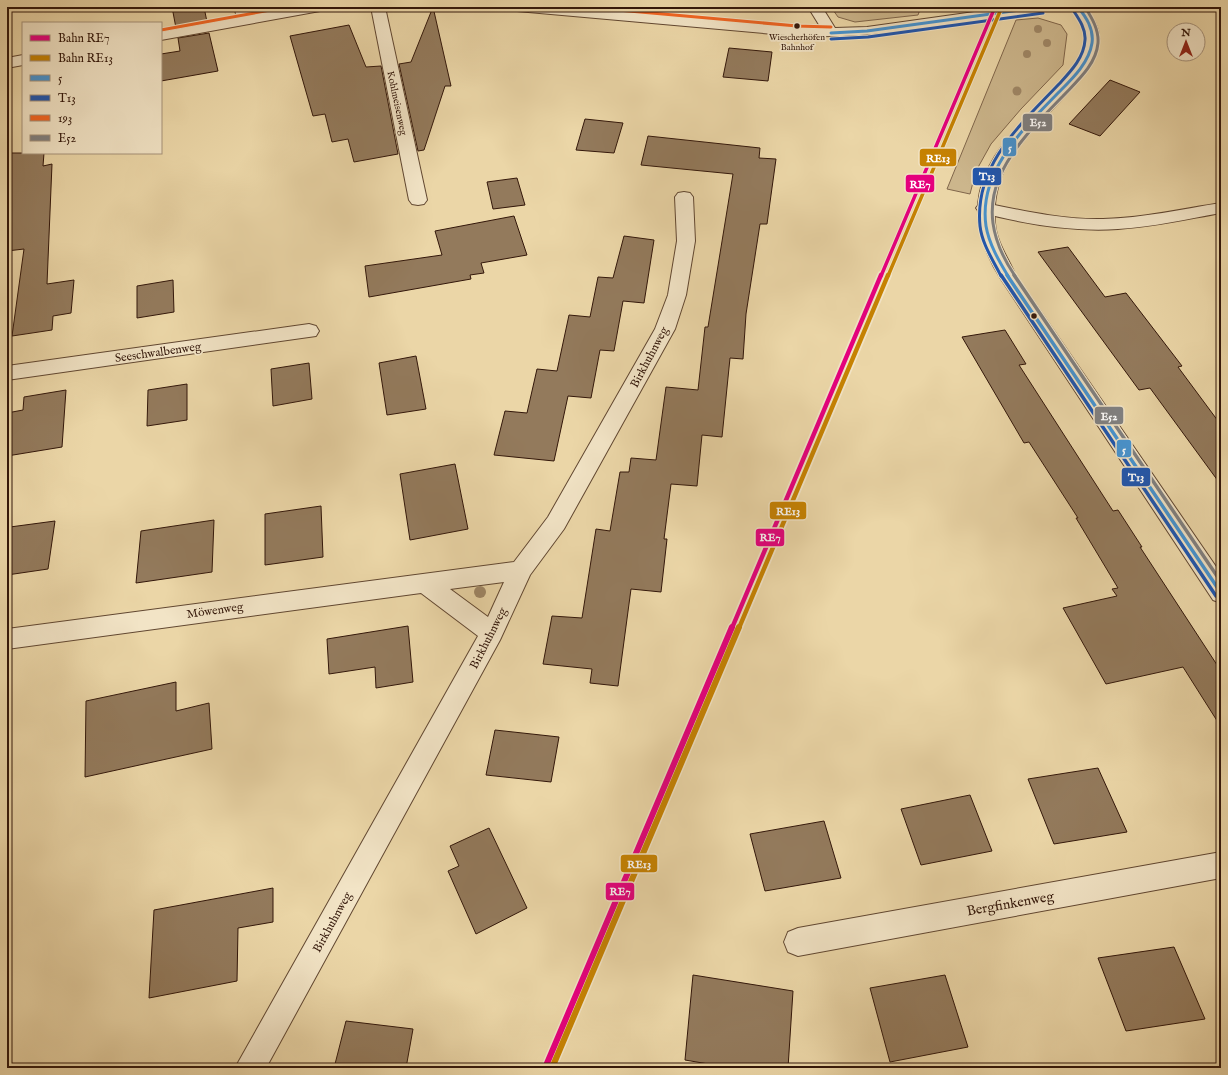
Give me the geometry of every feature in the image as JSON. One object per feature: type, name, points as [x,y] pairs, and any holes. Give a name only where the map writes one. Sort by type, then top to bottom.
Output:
[{"type":"street","points":[[241,7],[244,22]]},
{"type":"street","points":[[162,36],[320,7]]},
{"type":"street","name":"Kohlmeisenweg","points":[[378,7],[418,200]]},
{"type":"street","points":[[517,7],[831,34],[867,31],[1042,7]]},
{"type":"street","points":[[815,7],[831,34]]},
{"type":"street","points":[[1078,7],[1088,21],[1092,37],[1089,56],[1075,75],[1008,146],[993,174],[988,189],[985,208],[986,225],[1007,274],[1221,594]]},
{"type":"street","points":[[7,63],[22,60]]},
{"type":"street","name":"Birkhuhnweg","points":[[250,1068],[492,633],[521,570],[556,523],[665,328],[677,294],[686,241],[684,197]]},
{"type":"street","points":[[985,208],[1030,217],[1085,224],[1116,224],[1144,221],[1221,208]]},
{"type":"street","name":"Seeschwalbenweg","points":[[7,374],[309,331]]},
{"type":"street","name":"Möwenweg","points":[[7,638],[521,570]]},
{"type":"street","points":[[424,582],[492,633]]},
{"type":"street","name":"Bergfinkenweg","points":[[798,942],[1221,865]]},
{"type":"shaded area","points":[[831,7],[921,7],[918,15],[855,22],[838,17]]},
{"type":"shaded area","points":[[1038,18],[1061,25],[1067,34],[1063,65],[1021,109],[991,144],[976,171],[970,194],[947,189],[1016,20]]},
{"type":"building","points":[[172,7],[204,7],[207,22],[176,28]]},
{"type":"building","points":[[433,7],[451,86],[445,86],[424,150],[418,151],[399,64],[411,62]]},
{"type":"building","points":[[349,25],[366,67],[381,66],[398,154],[354,162],[348,139],[332,142],[325,114],[313,116],[290,36]]},
{"type":"building","points":[[209,33],[218,71],[162,81],[162,54],[180,51],[178,38]]},
{"type":"building","points":[[729,48],[772,52],[768,81],[723,77]]},
{"type":"building","points":[[1110,80],[1140,92],[1100,136],[1069,124]]},
{"type":"building","points":[[585,119],[623,123],[614,153],[576,150]]},
{"type":"building","points":[[648,136],[760,148],[759,158],[776,159],[767,224],[760,224],[746,314],[743,359],[730,358],[722,437],[702,435],[697,486],[671,484],[664,539],[667,539],[661,592],[631,589],[618,686],[590,683],[592,669],[543,664],[552,616],[582,618],[596,529],[610,531],[620,472],[629,472],[631,458],[656,460],[666,387],[698,390],[705,327],[708,327],[733,174],[641,165]]},
{"type":"building","points":[[7,153],[44,154],[43,166],[52,164],[47,284],[74,280],[71,313],[53,316],[52,330],[12,336],[24,249],[7,251]]},
{"type":"building","points":[[517,178],[525,205],[493,209],[487,182]]},
{"type":"building","points":[[514,216],[527,255],[481,263],[484,273],[470,275],[471,279],[369,297],[365,266],[442,255],[435,231]]},
{"type":"building","points":[[624,236],[654,240],[644,303],[623,301],[614,351],[600,350],[591,398],[568,396],[554,461],[494,455],[505,411],[527,413],[537,369],[557,371],[569,315],[590,317],[598,277],[613,278]]},
{"type":"building","points":[[1068,247],[1105,297],[1126,293],[1182,366],[1178,367],[1221,425],[1221,485],[1150,388],[1139,390],[1038,252]]},
{"type":"building","points":[[173,280],[174,312],[137,318],[137,286]]},
{"type":"building","points":[[1005,330],[1026,364],[1019,365],[1113,511],[1118,510],[1142,547],[1140,547],[1221,671],[1221,727],[1183,667],[1106,684],[1063,608],[1117,596],[1112,589],[1118,588],[1076,518],[1078,518],[1029,442],[1024,443],[962,337]]},
{"type":"building","points":[[416,356],[426,409],[387,415],[379,363]]},
{"type":"building","points":[[309,363],[312,399],[273,406],[271,369]]},
{"type":"building","points":[[187,384],[187,420],[147,426],[148,390]]},
{"type":"building","points":[[66,390],[62,447],[7,456],[7,413],[23,410],[24,397]]},
{"type":"building","points":[[455,464],[468,529],[410,540],[400,474]]},
{"type":"building","points":[[321,506],[323,557],[265,565],[265,514]]},
{"type":"building","points":[[214,520],[212,572],[136,583],[141,531]]},
{"type":"building","points":[[55,521],[48,569],[7,575],[7,544],[10,527]]},
{"type":"building","points":[[408,626],[413,682],[376,688],[375,667],[329,674],[327,639]]},
{"type":"building","points":[[176,682],[176,711],[209,703],[212,749],[85,777],[86,701]]},
{"type":"building","points":[[495,730],[559,737],[551,782],[486,775]]},
{"type":"building","points":[[1098,768],[1127,832],[1054,844],[1028,779]]},
{"type":"building","points":[[970,795],[992,851],[921,865],[901,809]]},
{"type":"building","points":[[824,821],[841,878],[765,891],[750,834]]},
{"type":"building","points":[[489,828],[527,908],[476,934],[448,871],[459,866],[450,846]]},
{"type":"building","points":[[273,888],[273,922],[238,928],[237,981],[149,998],[154,910]]},
{"type":"building","points":[[1174,947],[1205,1019],[1126,1031],[1098,958]]},
{"type":"building","points":[[693,975],[793,991],[788,1068],[732,1068],[685,1060]]},
{"type":"building","points":[[945,975],[968,1047],[890,1062],[870,988]]},
{"type":"building","points":[[346,1021],[413,1029],[406,1068],[334,1068]]},
{"type":"rail line","name":"RE7","points":[[545,1068],[995,7]]},
{"type":"rail line","name":"RE13","points":[[552,1068],[1001,9]]},
{"type":"transit line","name":"193","points":[[162,30],[287,7]]},
{"type":"transit line","name":"193","points":[[584,7],[797,26],[831,27]]},
{"type":"transit line","name":"5","points":[[831,33],[867,31],[1042,7]]},
{"type":"transit line","name":"5","points":[[1078,7],[1091,28],[1092,43],[1088,57],[1070,81],[1019,135],[1007,150],[997,167],[990,185],[986,204],[987,231],[1007,275],[1221,593]]},
{"type":"transit line","name":"E52","points":[[1085,7],[1093,20],[1098,33],[1098,44],[1094,58],[1076,83],[1025,136],[1003,168],[996,186],[992,204],[993,230],[997,243],[1012,272],[1221,582]]},
{"type":"transit line","name":"T13","points":[[1073,10],[1081,22],[1086,39],[1081,56],[1069,73],[1026,117],[1001,149],[991,166],[984,184],[980,204],[981,232],[989,253],[1002,278],[1216,596]]},
{"type":"transit line","name":"T13","points":[[831,39],[868,37],[1043,13]]},
{"type":"place","name":"Wiescherhöfen Bahnhof","points":[[797,26]]}]
